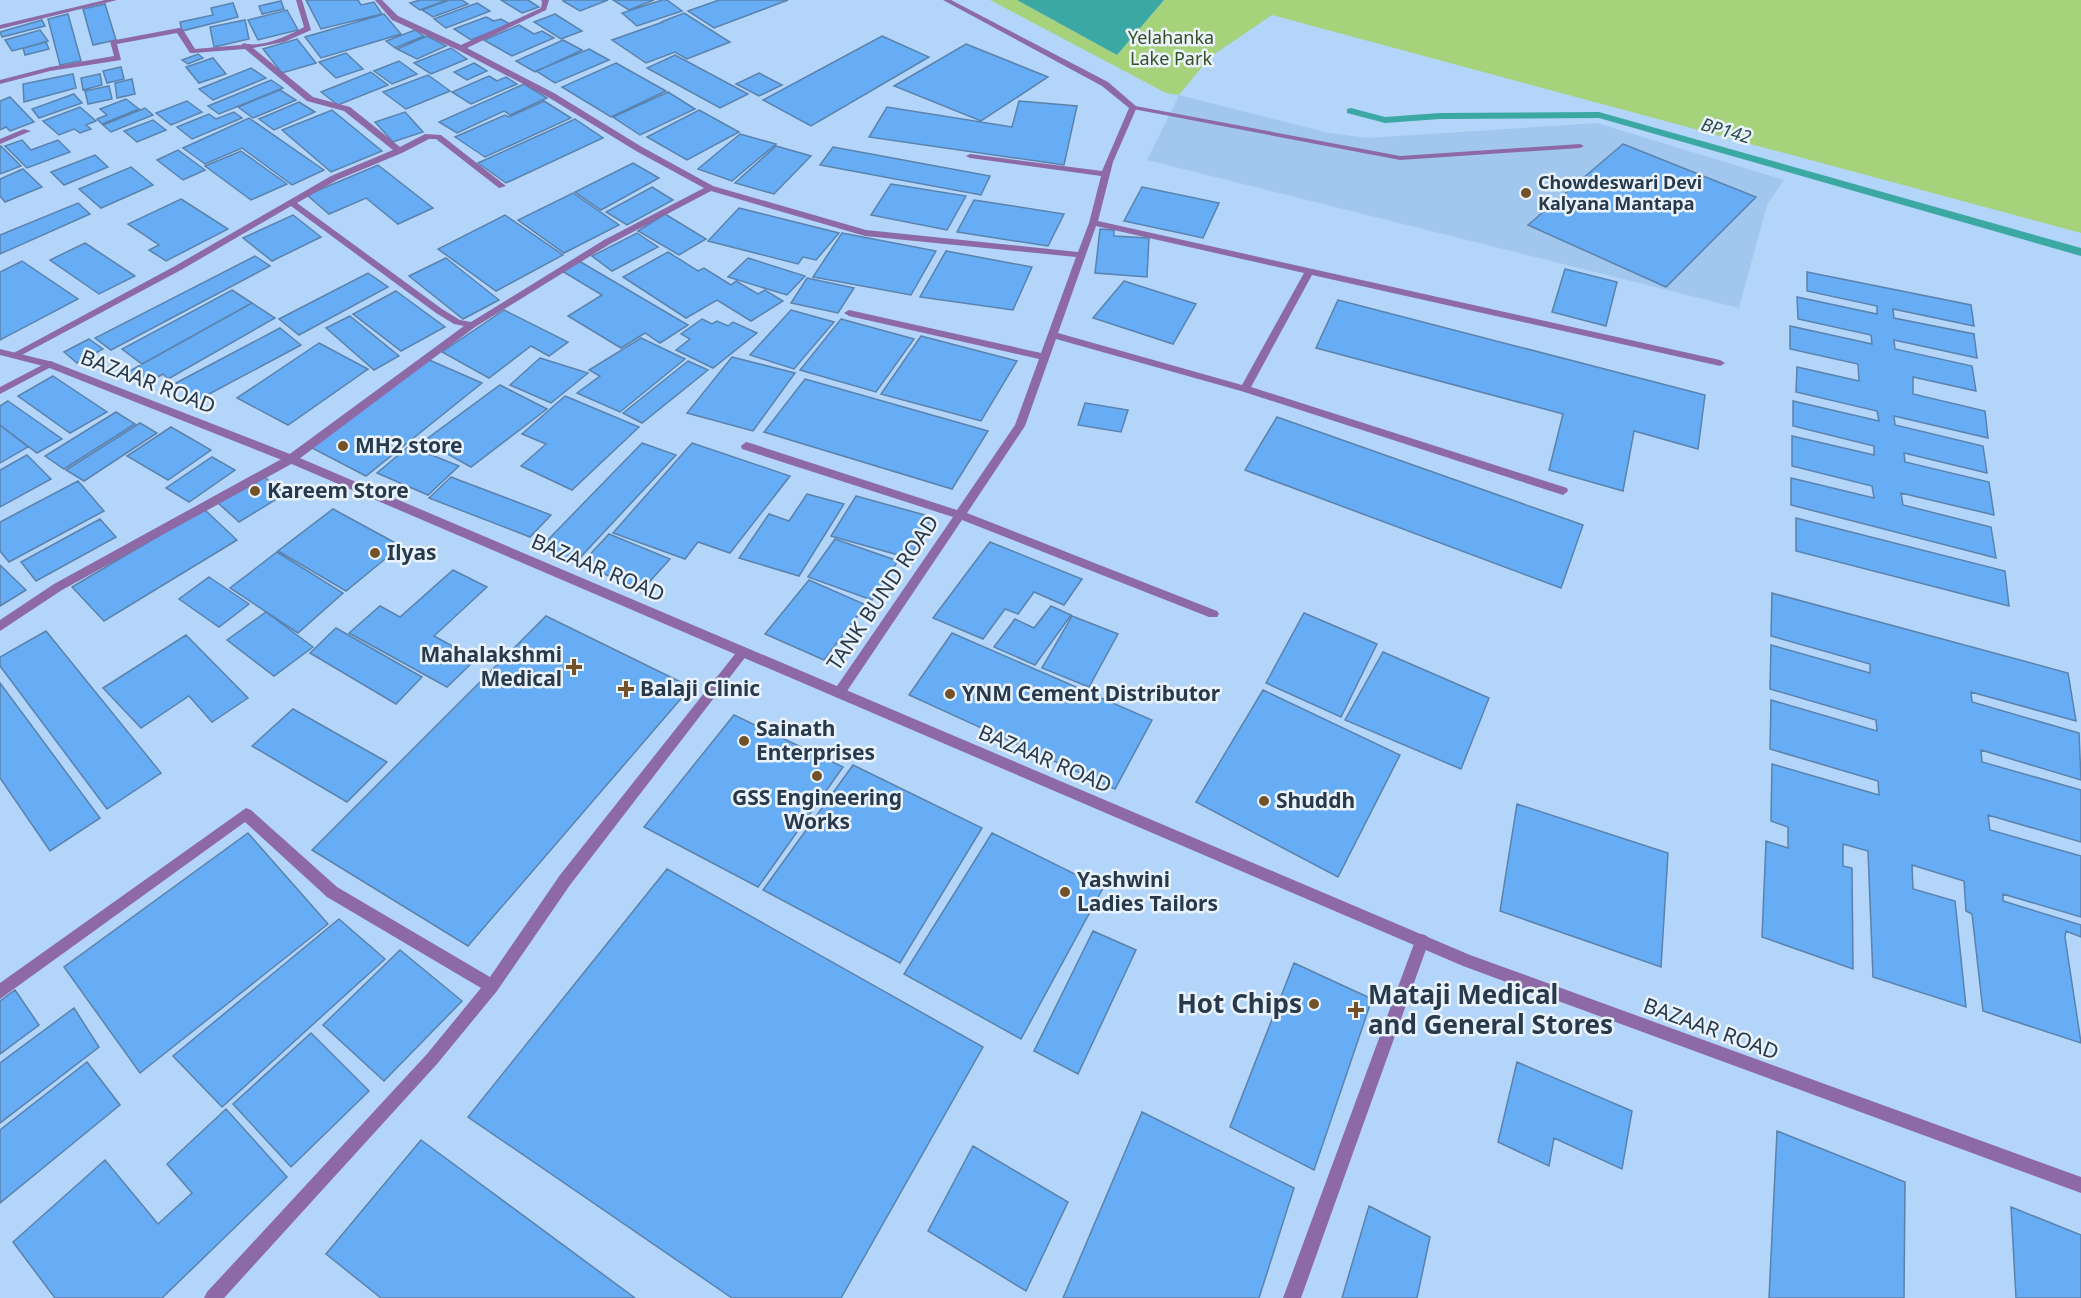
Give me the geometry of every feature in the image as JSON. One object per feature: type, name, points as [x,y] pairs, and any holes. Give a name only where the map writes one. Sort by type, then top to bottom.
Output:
[{"type":"street","points":[[0,27],[114,0]]},
{"type":"street","points":[[0,82],[50,69],[118,58],[113,43],[179,30],[193,51],[280,41],[308,28],[299,0]]},
{"type":"street","points":[[378,0],[395,18],[461,48],[552,95],[639,149],[710,188],[865,233],[1082,255]]},
{"type":"street","points":[[461,48],[544,9],[544,0]]},
{"type":"street","points":[[946,0],[1105,84],[1133,107],[1400,158],[1580,146]]},
{"type":"street","points":[[74,1],[75,9]]},
{"type":"street","points":[[244,45],[310,99],[347,109],[399,151]]},
{"type":"street","name":"TANK BUND ROAD","points":[[839,693],[1020,426],[1093,223],[1109,162],[1133,107]]},
{"type":"street","points":[[0,142],[27,131]]},
{"type":"street","points":[[15,355],[178,268],[334,178],[399,151],[428,136],[438,137],[502,186]]},
{"type":"street","points":[[970,156],[1106,174]]},
{"type":"street","points":[[0,626],[58,587],[291,459],[472,325],[608,242],[710,188]]},
{"type":"street","points":[[291,202],[439,310],[457,322],[472,325]]},
{"type":"street","points":[[1093,223],[1719,363]]},
{"type":"street","points":[[1245,389],[1310,271]]},
{"type":"street","points":[[849,313],[1045,357]]},
{"type":"street","points":[[1053,335],[1245,389],[1563,491]]},
{"type":"street","name":"BAZAAR ROAD","points":[[0,352],[50,364],[291,459],[1468,962],[2081,1185]]},
{"type":"street","points":[[0,391],[50,364]]},
{"type":"street","points":[[746,446],[960,515],[1213,614]]},
{"type":"street","points":[[213,1298],[432,1059],[492,986],[565,880],[743,652]]},
{"type":"street","points":[[0,992],[246,814],[332,892],[492,986]]},
{"type":"street","points":[[1292,1298],[1422,941]]},
{"type":"shaded area","points":[[1017,0],[1164,0],[1117,55]]},
{"type":"shaded area","name":"Chowdeswari Devi Kalyana Mantapa","points":[[1179,95],[1329,133],[1368,138],[1597,123],[1784,180],[1767,205],[1739,308],[1147,160]]},
{"type":"green space","name":"Yelahanka Lake Park","points":[[990,0],[1017,0],[1117,55],[1164,0],[2081,0],[2081,233],[1272,15],[1210,57],[1179,95],[1166,93]]},
{"type":"building","points":[[306,0],[358,0],[361,5],[374,2],[382,14],[321,29]]},
{"type":"building","points":[[420,0],[447,0],[420,10],[410,3]]},
{"type":"building","points":[[449,0],[462,0],[468,4],[433,17],[422,10]]},
{"type":"building","points":[[501,0],[528,0],[539,7],[522,13]]},
{"type":"building","points":[[608,0],[580,11],[563,1]]},
{"type":"building","points":[[613,0],[654,0],[629,10]]},
{"type":"building","points":[[667,0],[682,11],[637,26],[622,13]]},
{"type":"building","points":[[719,0],[788,0],[714,28],[688,11]]},
{"type":"building","points":[[281,1],[284,9],[262,14],[259,6]]},
{"type":"building","points":[[233,3],[238,17],[182,31],[180,22],[213,15],[211,8]]},
{"type":"building","points":[[477,3],[490,11],[446,28],[434,19]]},
{"type":"building","points":[[105,4],[116,40],[93,45],[83,9]]},
{"type":"building","points":[[287,10],[298,30],[258,40],[248,20]]},
{"type":"building","points":[[684,13],[730,42],[687,59],[675,52],[646,63],[612,40],[663,22],[661,22]]},
{"type":"building","points":[[68,14],[81,61],[60,65],[48,19]]},
{"type":"building","points":[[384,14],[401,34],[321,58],[305,37]]},
{"type":"building","points":[[555,14],[582,31],[561,39],[534,22]]},
{"type":"building","points":[[486,17],[494,21],[501,19],[510,24],[471,40],[454,29]]},
{"type":"building","points":[[42,20],[45,26],[2,37],[0,32]]},
{"type":"building","points":[[245,20],[249,39],[214,47],[210,27]]},
{"type":"building","points":[[519,25],[534,34],[542,31],[554,38],[512,56],[484,40]]},
{"type":"building","points":[[40,30],[48,41],[24,48],[46,42],[49,49],[25,55],[23,48],[12,51],[5,40]]},
{"type":"building","points":[[415,30],[424,36],[395,48],[386,41]]},
{"type":"building","points":[[427,36],[446,46],[417,59],[397,49]]},
{"type":"building","points":[[882,36],[929,57],[811,126],[763,100]]},
{"type":"building","points":[[297,39],[316,63],[282,73],[263,49]]},
{"type":"building","points":[[563,40],[582,50],[535,72],[516,61]]},
{"type":"building","points":[[966,44],[1048,77],[981,121],[894,86]]},
{"type":"building","points":[[451,48],[467,59],[431,74],[414,63]]},
{"type":"building","points":[[589,49],[609,60],[555,83],[536,71]]},
{"type":"building","points":[[346,53],[363,69],[336,78],[319,62]]},
{"type":"building","points":[[198,54],[203,58],[188,64],[182,60]]},
{"type":"building","points":[[675,55],[748,94],[720,108],[647,68]]},
{"type":"building","points":[[213,58],[226,74],[199,83],[186,67]]},
{"type":"building","points":[[399,61],[417,74],[392,84],[374,71]]},
{"type":"building","points":[[474,63],[487,71],[467,80],[454,72]]},
{"type":"building","points":[[616,63],[666,91],[611,117],[562,87]]},
{"type":"building","points":[[121,67],[124,79],[107,83],[103,71]]},
{"type":"building","points":[[251,68],[266,78],[213,100],[199,89]]},
{"type":"building","points":[[371,72],[388,85],[338,105],[321,92]]},
{"type":"building","points":[[759,73],[782,85],[759,96],[736,84]]},
{"type":"building","points":[[73,74],[76,88],[24,102],[23,84]]},
{"type":"building","points":[[100,74],[102,85],[83,90],[81,78]]},
{"type":"building","points":[[428,75],[450,91],[406,109],[383,92]]},
{"type":"building","points":[[489,76],[497,81],[506,77],[517,84],[471,104],[452,92]]},
{"type":"building","points":[[132,79],[135,94],[117,98],[115,83]]},
{"type":"building","points":[[271,80],[283,88],[219,114],[208,106]]},
{"type":"building","points":[[524,84],[547,98],[510,115],[504,111],[457,133],[439,122]]},
{"type":"building","points":[[109,86],[112,99],[88,104],[85,91]]},
{"type":"building","points":[[280,90],[296,100],[253,118],[238,107]]},
{"type":"building","points":[[668,92],[695,109],[640,135],[613,117]]},
{"type":"building","points":[[74,94],[82,103],[39,118],[32,109]]},
{"type":"building","points":[[10,97],[34,122],[10,131],[6,127],[0,130],[0,101]]},
{"type":"building","points":[[126,99],[139,109],[102,124],[97,119],[107,115],[100,109]]},
{"type":"building","points":[[187,101],[202,112],[171,125],[156,113]]},
{"type":"building","points":[[544,101],[571,118],[485,157],[455,137],[505,115],[509,117]]},
{"type":"building","points":[[1019,101],[1077,106],[1064,165],[869,137],[887,107],[1012,127]]},
{"type":"building","points":[[299,102],[315,112],[274,130],[259,119]]},
{"type":"building","points":[[80,107],[96,121],[86,125],[91,129],[80,133],[74,129],[59,135],[43,121]]},
{"type":"building","points":[[145,108],[153,115],[111,132],[103,125]]},
{"type":"building","points":[[332,110],[382,151],[331,172],[282,130]]},
{"type":"building","points":[[699,110],[739,132],[687,160],[647,137]]},
{"type":"building","points":[[234,112],[242,118],[192,139],[177,127],[209,114],[216,119]]},
{"type":"building","points":[[405,112],[423,132],[393,142],[375,122]]},
{"type":"building","points":[[249,118],[324,170],[292,185],[242,148],[205,164],[183,148]]},
{"type":"building","points":[[575,119],[603,138],[506,183],[478,163]]},
{"type":"building","points":[[153,120],[166,130],[137,142],[124,131]]},
{"type":"building","points":[[740,134],[776,144],[732,181],[698,169]]},
{"type":"building","points":[[22,140],[31,150],[58,140],[70,152],[27,168],[5,146]]},
{"type":"building","points":[[1623,144],[1756,197],[1666,287],[1528,225]]},
{"type":"building","points":[[1,146],[21,166],[0,174]]},
{"type":"building","points":[[776,146],[811,156],[774,194],[735,183]]},
{"type":"building","points":[[833,147],[990,176],[981,195],[820,165]]},
{"type":"building","points":[[178,150],[205,170],[183,180],[157,160]]},
{"type":"building","points":[[241,151],[287,184],[251,200],[205,166]]},
{"type":"building","points":[[95,155],[108,167],[64,185],[51,172]]},
{"type":"building","points":[[633,163],[659,178],[601,210],[575,192]]},
{"type":"building","points":[[378,165],[433,208],[398,224],[366,198],[329,214],[307,195]]},
{"type":"building","points":[[131,167],[153,185],[101,208],[79,189]]},
{"type":"building","points":[[23,169],[42,187],[5,202],[0,196],[0,179]]},
{"type":"building","points":[[891,184],[966,196],[947,230],[871,215]]},
{"type":"building","points":[[652,187],[673,200],[627,225],[606,212]]},
{"type":"building","points":[[1142,187],[1219,203],[1203,238],[1124,221]]},
{"type":"building","points":[[573,193],[619,225],[564,253],[518,220]]},
{"type":"building","points":[[181,199],[228,229],[166,261],[149,250],[159,245],[128,224]]},
{"type":"building","points":[[974,200],[1064,214],[1048,246],[957,232]]},
{"type":"building","points":[[78,203],[90,214],[0,254],[0,235]]},
{"type":"building","points":[[739,208],[839,233],[816,260],[803,257],[798,264],[708,241]]},
{"type":"building","points":[[665,214],[706,239],[679,255],[638,231]]},
{"type":"building","points":[[293,215],[321,237],[272,261],[243,238]]},
{"type":"building","points":[[505,215],[563,255],[496,291],[438,249]]},
{"type":"building","points":[[1100,229],[1114,230],[1114,236],[1149,238],[1147,277],[1095,273]]},
{"type":"building","points":[[637,233],[658,247],[612,271],[592,256]]},
{"type":"building","points":[[842,233],[936,251],[911,295],[813,277]]},
{"type":"building","points":[[85,243],[135,276],[99,294],[50,260]]},
{"type":"building","points":[[946,251],[1032,267],[1013,310],[920,297]]},
{"type":"building","points":[[668,252],[698,271],[704,268],[731,285],[736,281],[758,294],[765,290],[783,301],[751,321],[717,300],[686,318],[623,277]]},
{"type":"building","points":[[255,256],[270,266],[111,350],[95,338]]},
{"type":"building","points":[[446,258],[499,300],[463,319],[409,276]]},
{"type":"building","points":[[748,258],[805,276],[787,295],[728,277]]},
{"type":"building","points":[[22,261],[78,299],[0,340],[0,272]]},
{"type":"building","points":[[579,261],[688,325],[660,343],[645,333],[621,348],[568,316],[602,295],[562,271]]},
{"type":"building","points":[[1565,269],[1617,282],[1606,326],[1552,312]]},
{"type":"building","points":[[1807,272],[1971,305],[1974,326],[1893,309],[1894,318],[1974,334],[1977,358],[1894,340],[1895,349],[1972,366],[1976,391],[1913,377],[1913,394],[1985,411],[1988,438],[1894,416],[1895,425],[1983,446],[1987,473],[1904,453],[1905,462],[1989,482],[1994,515],[1901,493],[1903,505],[1991,527],[1996,558],[1791,505],[1791,478],[1874,498],[1872,486],[1792,466],[1792,436],[1874,455],[1874,446],[1793,426],[1793,401],[1879,421],[1877,411],[1796,392],[1797,367],[1859,381],[1858,364],[1790,349],[1790,326],[1872,344],[1871,335],[1798,319],[1797,297],[1877,314],[1877,306],[1807,291]]},
{"type":"building","points":[[368,273],[388,287],[299,335],[279,319]]},
{"type":"building","points":[[807,278],[854,288],[838,313],[791,303]]},
{"type":"building","points":[[1124,281],[1196,304],[1173,344],[1093,318]]},
{"type":"building","points":[[232,290],[252,303],[142,364],[122,349]]},
{"type":"building","points":[[396,291],[445,327],[401,351],[353,314]]},
{"type":"building","points":[[1338,300],[1705,395],[1698,449],[1634,431],[1623,491],[1549,470],[1563,414],[1316,348]]},
{"type":"building","points":[[252,303],[275,318],[168,379],[163,374],[144,385],[126,373]]},
{"type":"building","points":[[504,310],[568,342],[549,356],[531,346],[489,378],[442,352]]},
{"type":"building","points":[[791,310],[834,322],[794,369],[750,355]]},
{"type":"building","points":[[350,316],[399,356],[374,370],[326,328]]},
{"type":"building","points":[[702,319],[712,324],[717,321],[728,326],[733,322],[757,333],[713,368],[676,350],[690,339],[681,334]]},
{"type":"building","points":[[841,319],[914,339],[876,392],[800,370]]},
{"type":"building","points":[[280,328],[301,345],[196,401],[176,383]]},
{"type":"building","points":[[921,336],[1017,361],[981,421],[881,394]]},
{"type":"building","points":[[641,338],[685,359],[620,412],[577,393],[600,376],[589,370]]},
{"type":"building","points":[[89,339],[103,349],[77,363],[64,352]]},
{"type":"building","points":[[319,343],[368,369],[288,425],[237,398]]},
{"type":"building","points":[[732,357],[795,373],[753,431],[687,413]]},
{"type":"building","points":[[540,358],[588,373],[551,403],[510,385]]},
{"type":"building","points":[[427,359],[482,383],[366,476],[310,447]]},
{"type":"building","points":[[688,361],[708,370],[642,423],[623,413]]},
{"type":"building","points":[[53,376],[107,412],[70,433],[18,396]]},
{"type":"building","points":[[805,379],[988,431],[952,489],[764,432]]},
{"type":"building","points":[[500,385],[547,409],[471,467],[424,441]]},
{"type":"building","points":[[565,396],[639,427],[572,490],[521,466],[546,444],[522,434]]},
{"type":"building","points":[[8,401],[62,439],[37,453],[0,425],[0,406]]},
{"type":"building","points":[[1085,403],[1128,410],[1121,432],[1078,425]]},
{"type":"building","points":[[116,412],[135,424],[64,469],[45,456]]},
{"type":"building","points":[[1277,417],[1583,525],[1561,588],[1245,470]]},
{"type":"building","points":[[140,423],[157,433],[84,481],[66,470]]},
{"type":"building","points":[[0,425],[28,447],[0,463]]},
{"type":"building","points":[[171,427],[211,450],[168,480],[127,456]]},
{"type":"building","points":[[642,443],[676,455],[576,562],[540,548]]},
{"type":"building","points":[[692,443],[790,476],[730,553],[698,542],[685,559],[613,533]]},
{"type":"building","points":[[409,446],[459,466],[428,495],[377,473]]},
{"type":"building","points":[[27,455],[51,479],[0,507],[0,470]]},
{"type":"building","points":[[212,457],[235,470],[189,502],[166,488]]},
{"type":"building","points":[[262,475],[285,494],[239,522],[217,502]]},
{"type":"building","points":[[451,477],[551,515],[530,537],[429,498]]},
{"type":"building","points":[[78,481],[104,511],[9,562],[0,551],[0,522]]},
{"type":"building","points":[[807,494],[844,504],[799,576],[739,558],[769,514],[789,521]]},
{"type":"building","points":[[856,496],[932,517],[909,558],[831,536]]},
{"type":"building","points":[[204,509],[237,540],[104,621],[72,587]]},
{"type":"building","points":[[333,509],[401,546],[346,591],[278,551]]},
{"type":"building","points":[[1796,518],[2005,571],[2009,606],[1796,551]]},
{"type":"building","points":[[100,519],[116,537],[36,581],[21,562]]},
{"type":"building","points":[[609,534],[670,559],[642,590],[581,564]]},
{"type":"building","points":[[835,539],[898,561],[872,600],[808,577]]},
{"type":"building","points":[[990,542],[1082,579],[1064,605],[1034,592],[1018,614],[1005,609],[983,639],[933,618]]},
{"type":"building","points":[[277,552],[343,593],[298,633],[230,588]]},
{"type":"building","points":[[0,565],[26,590],[0,606]]},
{"type":"building","points":[[453,570],[487,587],[434,636],[476,659],[447,687],[349,633],[380,606],[400,617]]},
{"type":"building","points":[[209,577],[249,604],[219,627],[179,599]]},
{"type":"building","points":[[809,580],[866,605],[824,660],[765,634]]},
{"type":"building","points":[[1772,593],[2068,673],[2076,721],[1971,692],[1972,702],[2079,733],[2081,780],[1981,750],[1982,762],[2081,790],[2081,842],[1988,815],[1990,830],[2081,856],[2081,917],[2003,894],[2003,901],[2081,925],[2081,937],[2066,931],[2065,937],[2081,1043],[1983,1011],[1972,914],[1966,911],[1964,881],[1912,865],[1913,889],[1955,901],[1966,1007],[1873,977],[1868,851],[1843,844],[1843,866],[1852,868],[1853,969],[1762,937],[1766,841],[1788,848],[1788,827],[1771,821],[1772,764],[1879,795],[1878,781],[1770,749],[1771,700],[1877,731],[1876,720],[1770,689],[1771,645],[1870,673],[1870,664],[1771,636]]},
{"type":"building","points":[[1051,606],[1071,615],[1035,665],[994,647],[1015,619],[1034,628]]},
{"type":"building","points":[[266,612],[313,647],[274,676],[227,640]]},
{"type":"building","points":[[1304,613],[1377,644],[1341,717],[1266,683]]},
{"type":"building","points":[[546,616],[691,687],[468,946],[312,850]]},
{"type":"building","points":[[1072,616],[1118,634],[1089,687],[1042,668]]},
{"type":"building","points":[[336,628],[422,677],[396,704],[310,653]]},
{"type":"building","points":[[46,631],[161,773],[107,809],[0,666],[0,657]]},
{"type":"building","points":[[952,633],[1152,720],[1115,789],[909,695]]},
{"type":"building","points":[[186,635],[248,698],[212,722],[189,696],[141,728],[103,688]]},
{"type":"building","points":[[1383,652],[1489,698],[1461,769],[1345,720]]},
{"type":"building","points":[[0,683],[100,818],[50,851],[0,778]]},
{"type":"building","points":[[1263,690],[1400,755],[1338,877],[1196,802]]},
{"type":"building","points":[[293,709],[387,762],[347,802],[252,746]]},
{"type":"building","points":[[734,715],[843,767],[758,887],[644,827]]},
{"type":"building","points":[[853,765],[982,828],[900,963],[763,890]]},
{"type":"building","points":[[1517,804],[1668,853],[1661,967],[1500,911]]},
{"type":"building","points":[[248,833],[328,924],[140,1073],[64,967]]},
{"type":"building","points":[[992,833],[1103,888],[1021,1039],[904,974]]},
{"type":"building","points":[[667,869],[983,1047],[841,1298],[732,1298],[468,1117]]},
{"type":"building","points":[[339,919],[385,959],[222,1107],[173,1056]]},
{"type":"building","points":[[1093,931],[1136,950],[1078,1074],[1034,1051]]},
{"type":"building","points":[[400,950],[462,1001],[384,1081],[323,1025]]},
{"type":"building","points":[[1294,963],[1372,999],[1314,1170],[1230,1127]]},
{"type":"building","points":[[15,990],[39,1025],[0,1054],[0,1001]]},
{"type":"building","points":[[74,1008],[99,1047],[0,1123],[0,1063]]},
{"type":"building","points":[[311,1033],[369,1091],[291,1167],[233,1104]]},
{"type":"building","points":[[87,1062],[120,1105],[0,1203],[0,1130]]},
{"type":"building","points":[[1517,1062],[1632,1111],[1622,1169],[1554,1138],[1549,1166],[1498,1142]]},
{"type":"building","points":[[226,1109],[287,1177],[162,1298],[55,1298],[13,1242],[105,1160],[158,1224],[192,1193],[167,1164]]},
{"type":"building","points":[[1142,1112],[1294,1188],[1259,1298],[1063,1298]]},
{"type":"building","points":[[1777,1131],[1905,1182],[1904,1298],[1769,1298]]},
{"type":"building","points":[[421,1140],[635,1298],[381,1298],[326,1254]]},
{"type":"building","points":[[973,1146],[1068,1202],[1026,1291],[928,1231]]},
{"type":"building","points":[[1369,1206],[1430,1237],[1417,1298],[1342,1298]]},
{"type":"building","points":[[2011,1207],[2081,1235],[2081,1298],[2016,1298]]},
{"type":"waterway","name":"BP142","points":[[1351,111],[1385,120],[1440,116],[1599,115],[2081,252]]},
{"type":"place","name":"Chowdeswari Devi Kalyana Mantapa","points":[[1526,193]]},
{"type":"place","name":"MH2 store","points":[[343,446]]},
{"type":"place","name":"Kareem Store","points":[[255,491]]},
{"type":"place","name":"Ilyas","points":[[375,553]]},
{"type":"place","name":"Mahalakshmi Medical","points":[[574,667]]},
{"type":"place","name":"Balaji Clinic","points":[[626,689]]},
{"type":"place","name":"YNM Cement Distributor","points":[[950,694]]},
{"type":"place","name":"Sainath Enterprises","points":[[744,741]]},
{"type":"place","name":"GSS Engineering Works","points":[[817,776]]},
{"type":"place","name":"Shuddh","points":[[1264,801]]},
{"type":"place","name":"Yashwini Ladies Tailors","points":[[1065,892]]},
{"type":"place","name":"Hot Chips","points":[[1314,1004]]},
{"type":"place","name":"Mataji Medical and General Stores","points":[[1356,1010]]}]
